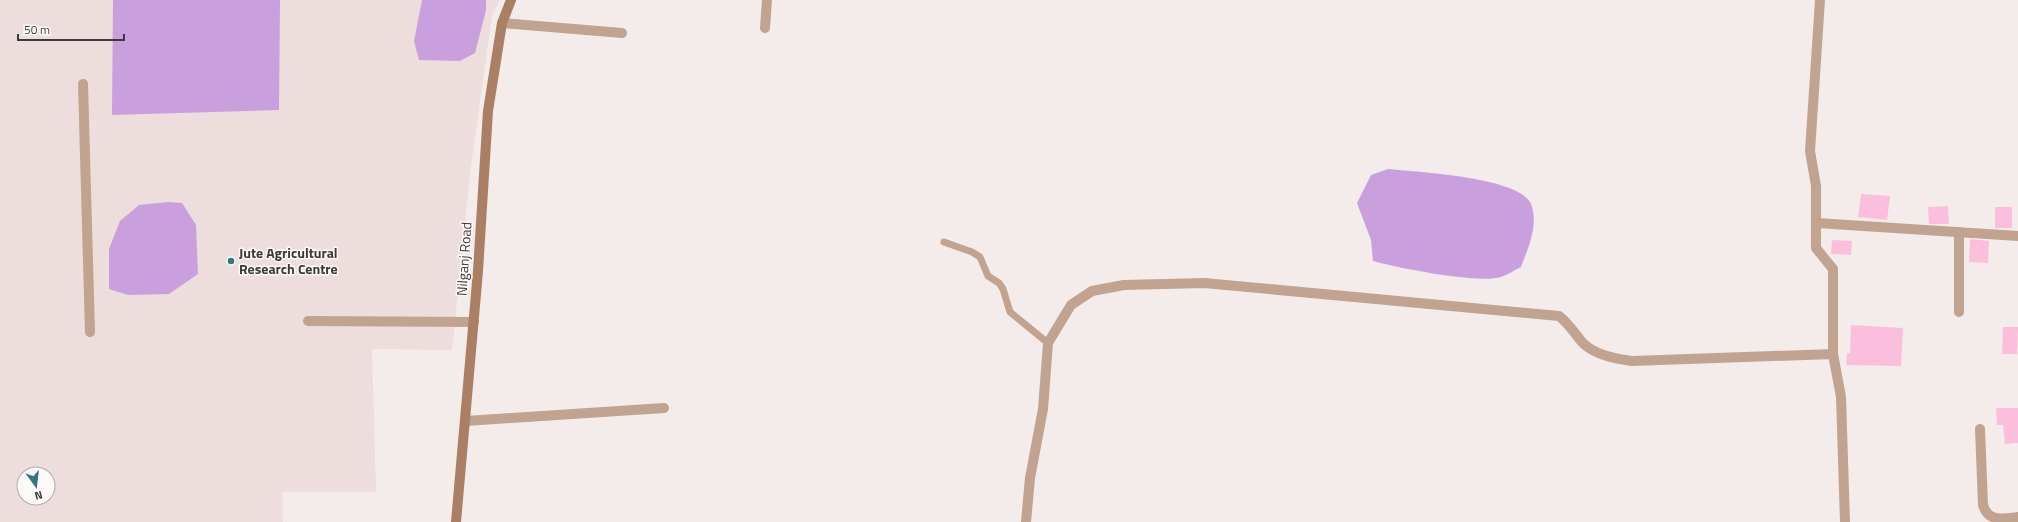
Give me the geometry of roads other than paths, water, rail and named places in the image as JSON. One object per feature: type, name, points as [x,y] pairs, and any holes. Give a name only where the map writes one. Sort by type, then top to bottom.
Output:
[{"type":"street","name":"Nilganj Road","points":[[456,522],[474,322],[488,111],[502,23],[511,0]]},
{"type":"street","points":[[765,28],[767,0]]},
{"type":"street","points":[[1820,0],[1810,152],[1816,182],[1816,248],[1833,269],[1833,354],[1841,397],[1845,522]]},
{"type":"street","points":[[502,23],[622,33]]},
{"type":"street","points":[[83,84],[90,332]]},
{"type":"street","points":[[1817,223],[2018,236]]},
{"type":"street","points":[[1959,232],[1959,312]]},
{"type":"street","points":[[1026,522],[1030,478],[1043,409],[1048,343],[1071,305],[1092,291],[1124,285],[1204,284],[1559,316],[1590,350],[1624,360],[1833,354]]},
{"type":"street","points":[[308,321],[474,322]]},
{"type":"street","points":[[466,421],[664,408]]},
{"type":"street","points":[[1980,429],[1982,504],[1985,512],[1990,518],[1997,520],[2018,517]]},
{"type":"lane","points":[[944,242],[972,252],[980,257],[988,276],[999,283],[1003,288],[1010,312],[1048,343]]},
{"type":"place","name":"Jute Agricultural Research Centre","points":[[231,261]]}]
